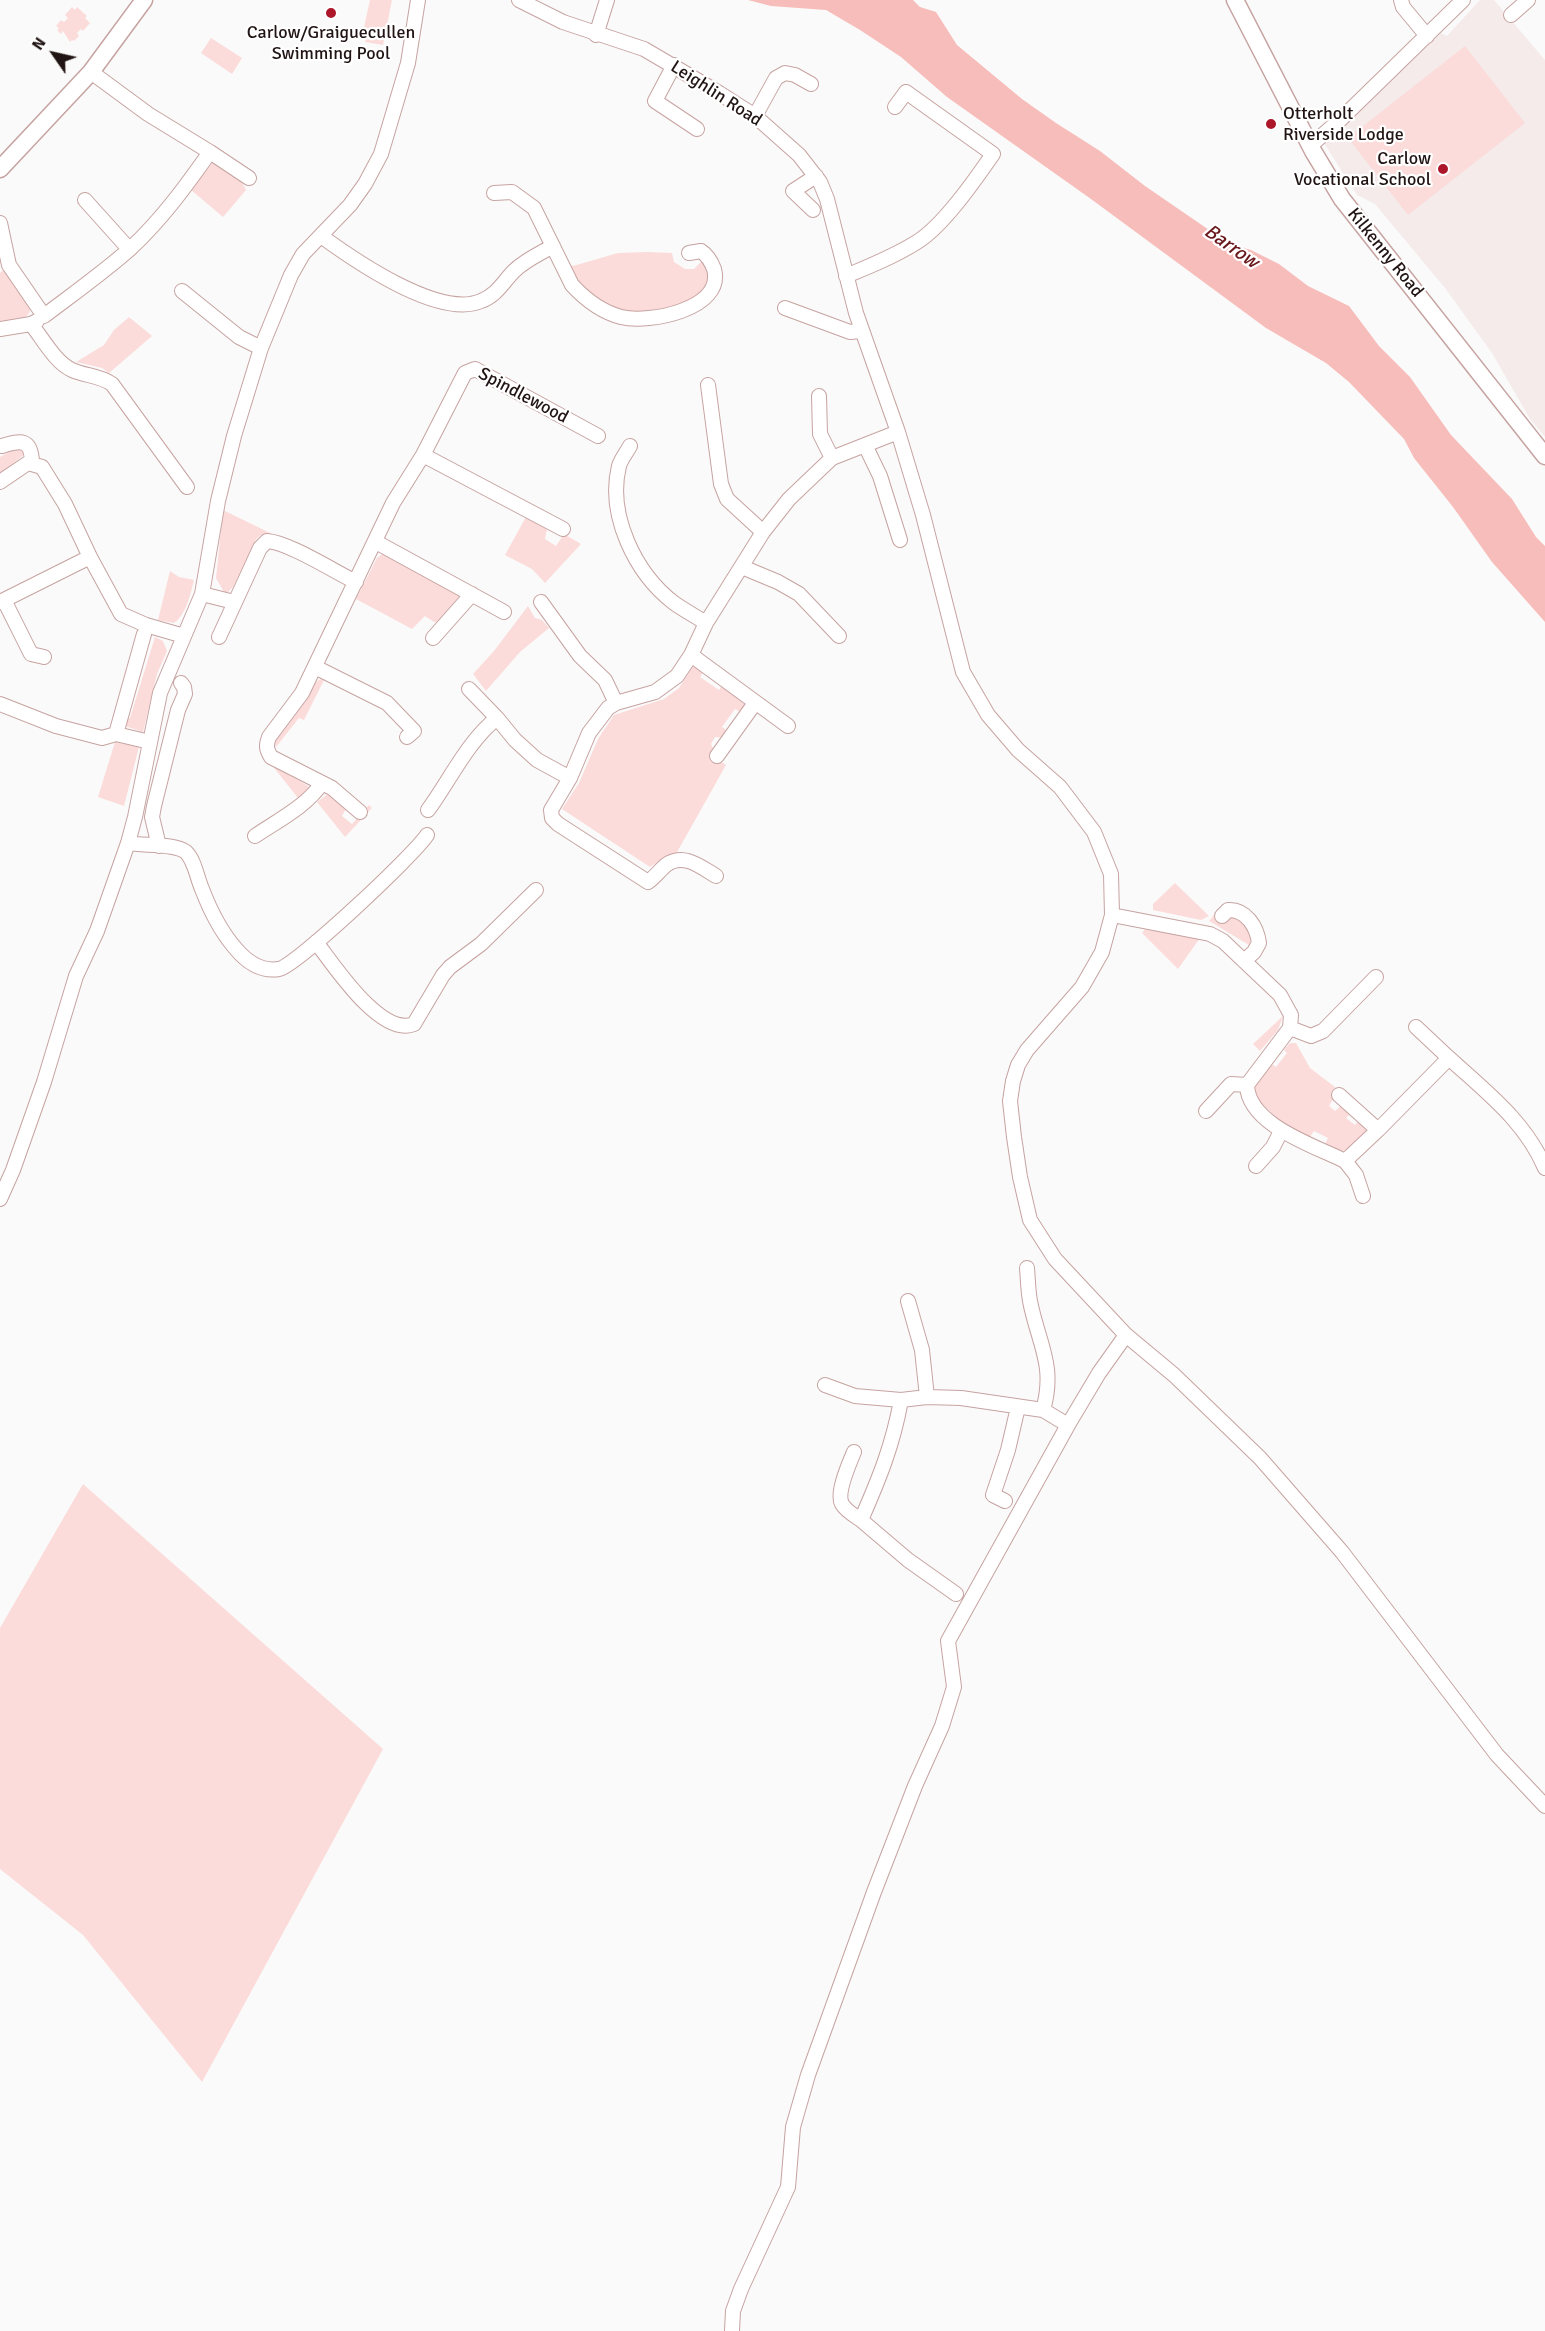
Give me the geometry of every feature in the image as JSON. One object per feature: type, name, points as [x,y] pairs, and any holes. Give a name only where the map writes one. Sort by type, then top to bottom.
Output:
[{"type":"main road","name":"Kilkenny Road","points":[[1235,0],[1310,146],[1345,203],[1545,456]]},
{"type":"main road","points":[[0,169],[91,72],[140,2]]},
{"type":"street","points":[[0,1199],[13,1170],[52,1059],[76,976],[97,932],[128,843],[160,693],[202,594],[218,501],[234,436],[261,348],[291,275],[303,254],[350,205],[365,184],[381,154],[408,63],[418,0]]},
{"type":"street","points":[[596,35],[607,0]]},
{"type":"street","points":[[1401,0],[1403,7],[1427,36]]},
{"type":"street","points":[[1310,146],[1463,0]]},
{"type":"street","points":[[1511,15],[1528,0]]},
{"type":"street","name":"Leighlin Road","points":[[525,2],[563,22],[596,35],[644,49],[674,65],[755,116],[799,155],[816,176],[827,199],[862,331],[898,432],[923,515],[963,672],[988,715],[1018,750],[1060,788],[1094,832],[1111,874],[1112,915],[1105,943],[1094,970],[1082,987],[1032,1043],[1018,1065],[1012,1082],[1010,1101],[1020,1177],[1030,1220],[1055,1259],[1126,1335],[1174,1376],[1260,1458],[1342,1552],[1497,1755],[1545,1806]]},
{"type":"street","points":[[674,65],[655,101],[697,129]]},
{"type":"street","points":[[91,72],[148,114],[249,178]]},
{"type":"street","points":[[755,116],[776,78],[784,73],[795,75],[812,84]]},
{"type":"street","points":[[846,276],[919,242],[948,212],[993,154],[906,92],[895,107]]},
{"type":"street","points":[[0,329],[31,324],[44,316],[129,249],[172,205],[210,152]]},
{"type":"street","points":[[813,210],[793,191],[816,176]]},
{"type":"street","points":[[494,193],[512,192],[534,208],[564,273],[581,294],[611,314],[640,319],[655,318],[697,303],[709,294],[715,280],[712,263],[701,250],[689,253]]},
{"type":"street","points":[[85,200],[129,249]]},
{"type":"street","points":[[0,223],[9,265],[44,316]]},
{"type":"street","points":[[321,236],[347,255],[404,287],[431,298],[466,305],[481,302],[496,293],[518,268],[553,246]]},
{"type":"street","points":[[182,291],[239,337],[261,348]]},
{"type":"street","points":[[785,308],[850,332],[862,331]]},
{"type":"street","points":[[31,324],[63,363],[73,370],[103,378],[112,384],[187,487]]},
{"type":"street","name":"Spindlewood","points":[[360,812],[332,788],[271,757],[267,750],[269,737],[302,693],[393,503],[423,455],[465,373],[470,369],[475,369],[598,436]]},
{"type":"street","points":[[708,385],[721,484],[727,499],[763,532]]},
{"type":"street","points":[[819,396],[819,434],[832,458]]},
{"type":"street","points":[[716,876],[694,862],[677,859],[666,865],[648,882],[558,824],[552,818],[551,810],[570,778],[589,733],[608,708],[616,703],[655,692],[677,676],[691,655],[705,623],[763,532],[789,499],[832,458],[898,432]]},
{"type":"street","points":[[2,446],[17,441],[28,445],[31,449],[32,462]]},
{"type":"street","points":[[865,445],[880,476],[900,540]]},
{"type":"street","points":[[630,446],[619,464],[616,489],[621,527],[630,549],[651,581],[673,602],[705,623]]},
{"type":"street","points":[[423,455],[563,530]]},
{"type":"street","points":[[0,482],[28,463],[32,462],[42,467],[65,504],[121,614],[146,625],[184,636]]},
{"type":"street","points":[[219,637],[260,548],[267,541],[294,551],[356,582]]},
{"type":"street","points":[[376,542],[504,612]]},
{"type":"street","points":[[44,657],[31,654],[2,601],[90,557]]},
{"type":"street","points":[[742,567],[778,582],[799,594],[839,636]]},
{"type":"street","points":[[202,594],[234,602]]},
{"type":"street","points":[[433,638],[471,594]]},
{"type":"street","points":[[541,602],[580,656],[605,680],[616,703]]},
{"type":"street","points":[[116,734],[144,634]]},
{"type":"street","points":[[691,655],[788,726]]},
{"type":"street","points":[[315,667],[387,704],[414,731],[407,737]]},
{"type":"street","points":[[159,846],[152,817],[174,726],[185,694],[181,683]]},
{"type":"street","points":[[469,689],[515,740],[537,760],[570,778]]},
{"type":"street","points":[[717,756],[755,703]]},
{"type":"street","points":[[0,704],[56,726],[102,738],[116,734],[150,742]]},
{"type":"street","points":[[428,810],[465,754],[487,726],[497,718]]},
{"type":"street","points":[[255,836],[291,812],[318,790],[322,783]]},
{"type":"street","points":[[128,843],[176,847],[188,854],[211,911],[224,933],[250,963],[262,969],[282,968],[316,942],[411,855],[427,835]]},
{"type":"street","points":[[316,942],[370,1008],[385,1019],[409,1026],[414,1024],[450,967],[481,944],[536,890]]},
{"type":"street","points":[[1222,916],[1228,910],[1239,911],[1255,928],[1259,943],[1254,952],[1244,961]]},
{"type":"street","points":[[1112,915],[1210,934],[1223,941],[1280,995],[1291,1015],[1290,1028],[1247,1085],[1247,1093],[1263,1117],[1281,1131],[1345,1161],[1356,1175],[1363,1196]]},
{"type":"street","points":[[1290,1028],[1311,1036],[1323,1031],[1376,977]]},
{"type":"street","points":[[1416,1028],[1517,1120],[1539,1154],[1545,1168]]},
{"type":"street","points":[[1345,1161],[1449,1058]]},
{"type":"street","points":[[1206,1111],[1231,1084],[1247,1085]]},
{"type":"street","points":[[1339,1095],[1378,1130]]},
{"type":"street","points":[[1256,1166],[1273,1147],[1281,1131]]},
{"type":"street","points":[[1028,1268],[1029,1300],[1040,1334],[1049,1377],[1043,1410]]},
{"type":"street","points":[[908,1301],[922,1350],[927,1396]]},
{"type":"street","points":[[732,2331],[733,2311],[741,2289],[788,2187],[793,2127],[808,2075],[886,1860],[942,1726],[954,1687],[948,1641],[1068,1425],[1099,1373],[1126,1335]]},
{"type":"street","points":[[825,1385],[855,1396],[901,1400],[927,1396],[961,1398],[1043,1410],[1068,1425]]},
{"type":"street","points":[[861,1520],[885,1467],[895,1435],[901,1400]]},
{"type":"street","points":[[1005,1501],[993,1494],[1008,1450],[1018,1407]]},
{"type":"street","points":[[854,1452],[842,1484],[843,1506],[908,1560],[956,1594]]},
{"type":"shaded area","points":[[370,0],[392,0],[383,45],[365,42],[366,37],[362,36]]},
{"type":"shaded area","name":"Carlow Vocational School","points":[[1480,0],[1494,0],[1545,60],[1545,437],[1530,419],[1492,353],[1445,288],[1375,204],[1357,195],[1324,143],[1441,33],[1447,36]]},
{"type":"shaded area","points":[[72,7],[75,10],[77,7],[87,16],[85,18],[90,23],[83,31],[81,29],[77,33],[79,36],[74,41],[70,42],[63,31],[61,34],[56,26],[61,20],[64,22],[68,18],[65,15]]},
{"type":"shaded area","points":[[211,38],[242,58],[232,74],[201,53]]},
{"type":"shaded area","points":[[1465,46],[1525,123],[1408,215],[1348,138]]},
{"type":"shaded area","points":[[214,161],[239,177],[246,190],[223,217],[191,190]]},
{"type":"shaded area","points":[[618,253],[672,253],[674,262],[685,269],[694,269],[703,260],[710,275],[707,286],[690,301],[677,306],[650,313],[628,314],[599,303],[581,287],[562,261],[573,266]]},
{"type":"shaded area","points":[[4,269],[31,307],[25,319],[0,323],[0,273]]},
{"type":"shaded area","points":[[129,317],[152,336],[109,373],[102,368],[76,362],[104,345],[114,330]]},
{"type":"shaded area","points":[[20,446],[26,453],[0,474],[0,457]]},
{"type":"shaded area","points":[[223,510],[272,534],[261,535],[256,539],[233,587],[228,592],[224,592],[216,578]]},
{"type":"shaded area","points":[[526,517],[547,529],[545,539],[556,546],[564,534],[581,544],[545,583],[532,569],[505,555]]},
{"type":"shaded area","points":[[385,552],[458,593],[461,597],[440,622],[434,622],[425,616],[412,629],[356,599],[377,558]]},
{"type":"shaded area","points":[[170,571],[179,577],[194,580],[185,609],[174,623],[158,620]]},
{"type":"shaded area","points":[[528,606],[535,618],[542,620],[549,628],[520,652],[486,691],[473,674],[494,651]]},
{"type":"shaded area","points":[[155,637],[163,641],[167,651],[157,674],[143,732],[125,726],[126,720],[130,718]]},
{"type":"shaded area","points":[[694,665],[704,671],[700,677],[719,690],[723,684],[745,705],[742,713],[735,709],[722,727],[729,732],[723,738],[715,737],[711,744],[714,751],[712,756],[726,765],[676,854],[666,856],[650,867],[562,809],[579,783],[598,739],[614,715],[664,699],[679,688]]},
{"type":"shaded area","points":[[324,680],[304,720],[299,718],[276,747],[275,742],[278,736],[317,681]]},
{"type":"shaded area","points":[[115,742],[139,747],[124,806],[98,797]]},
{"type":"shaded area","points":[[271,764],[308,786],[308,789],[298,798]]},
{"type":"shaded area","points":[[329,793],[345,804],[346,809],[342,816],[352,824],[369,805],[372,808],[345,837],[317,802]]},
{"type":"shaded area","points":[[1175,883],[1209,916],[1201,920],[1153,910],[1153,904]]},
{"type":"shaded area","points":[[1235,914],[1253,934],[1249,945],[1209,921],[1214,915],[1221,922]]},
{"type":"shaded area","points":[[1146,928],[1200,938],[1178,969],[1142,933]]},
{"type":"shaded area","points":[[1283,1016],[1278,1030],[1260,1051],[1253,1044]]},
{"type":"shaded area","points":[[1290,1043],[1296,1043],[1310,1068],[1335,1087],[1331,1093],[1334,1097],[1329,1106],[1335,1111],[1342,1105],[1352,1112],[1346,1118],[1355,1125],[1359,1120],[1368,1129],[1350,1148],[1340,1152],[1325,1144],[1328,1138],[1314,1131],[1310,1137],[1282,1123],[1253,1095],[1255,1084],[1270,1063],[1276,1067],[1287,1053],[1284,1050]]},
{"type":"shaded area","points":[[83,1484],[383,1749],[202,2082],[83,1935],[0,1869],[0,1628]]},
{"type":"water","name":"Barrow","points":[[748,0],[913,0],[920,7],[936,12],[957,45],[1022,99],[1100,151],[1145,186],[1228,243],[1251,250],[1279,264],[1308,286],[1349,306],[1379,346],[1410,377],[1451,435],[1512,499],[1536,537],[1545,546],[1545,622],[1492,562],[1453,507],[1414,458],[1404,439],[1349,382],[1326,363],[1266,328],[1091,199],[947,97],[901,57],[860,30],[826,10],[771,6]]},
{"type":"place","name":"Carlow/Graiguecullen Swimming Pool","points":[[331,13]]},
{"type":"place","name":"Otterholt Riverside Lodge","points":[[1271,124]]},
{"type":"place","name":"Carlow Vocational School","points":[[1443,169]]}]
